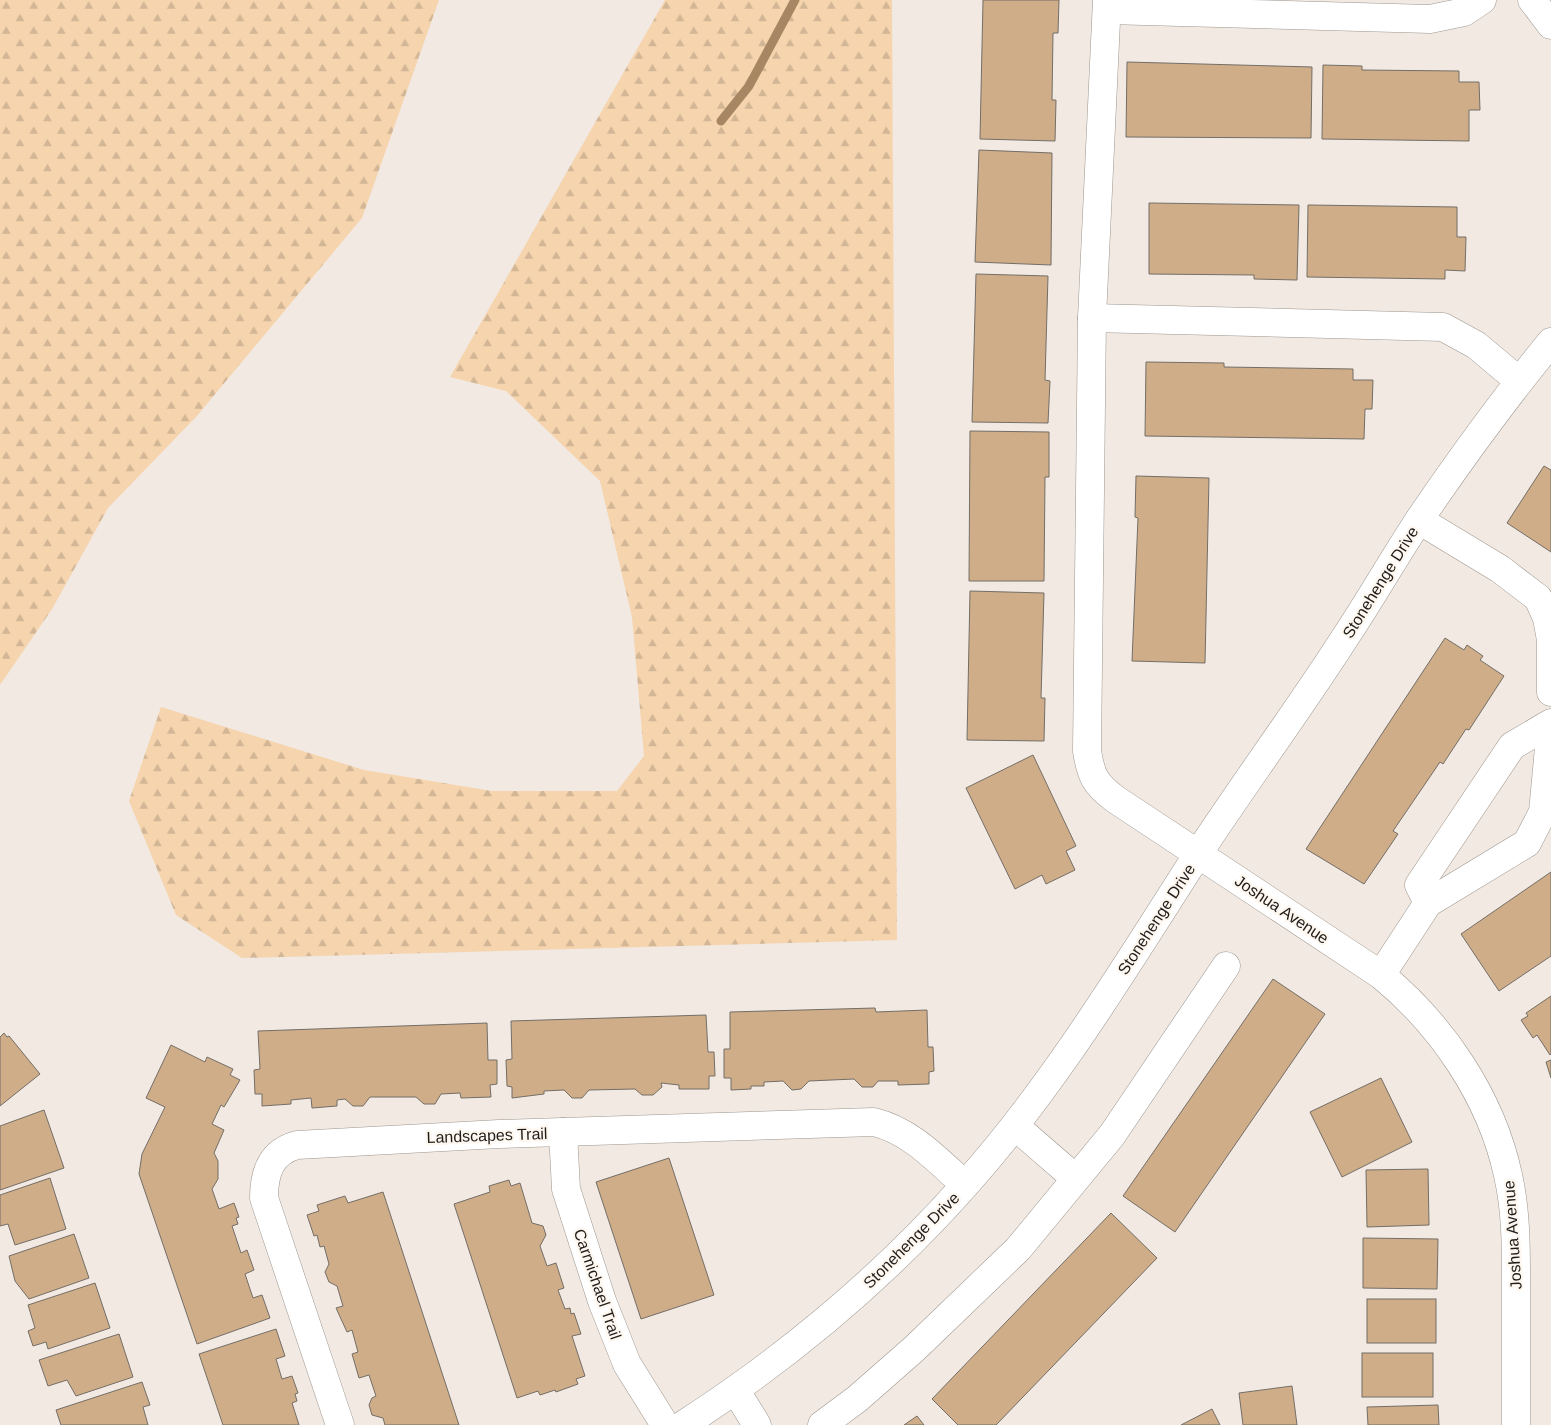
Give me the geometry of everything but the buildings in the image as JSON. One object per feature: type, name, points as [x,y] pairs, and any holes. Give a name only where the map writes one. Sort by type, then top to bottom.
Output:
[{"type":"street","points":[[1107,5],[1430,19],[1464,12],[1482,0]]},
{"type":"street","points":[[1532,0],[1551,26]]},
{"type":"street","name":"Joshua Avenue","points":[[1107,5],[1092,318],[1087,751],[1089,765],[1094,779],[1102,789],[1381,974],[1400,990],[1438,1031],[1472,1081],[1501,1152],[1508,1175],[1515,1235],[1516,1425]]},
{"type":"street","points":[[1092,318],[1442,328],[1476,345],[1519,381]]},
{"type":"street","name":"Stonehenge Drive","points":[[683,1425],[736,1391],[853,1298],[917,1237],[965,1185],[1015,1126],[1074,1046],[1198,854],[1345,638],[1420,520],[1519,381],[1551,342]]},
{"type":"street","points":[[1420,520],[1500,569],[1538,598],[1547,618],[1551,640],[1551,692]]},
{"type":"street","points":[[1428,903],[1419,885],[1512,746],[1551,724]]},
{"type":"street","points":[[1381,974],[1428,903],[1527,842],[1543,812],[1551,724]]},
{"type":"street","points":[[822,1425],[857,1399],[914,1349],[1018,1249],[1112,1135],[1226,966]]},
{"type":"street","name":"Landscapes Trail","points":[[340,1425],[264,1198],[266,1173],[283,1149],[297,1145],[563,1132],[874,1122],[891,1126],[905,1134],[965,1185]]},
{"type":"street","points":[[1015,1126],[1075,1178]]},
{"type":"street","name":"Carmichael Trail","points":[[563,1132],[566,1189],[602,1301],[627,1364],[665,1425]]},
{"type":"street","points":[[736,1391],[757,1425]]},
{"type":"green space","points":[[0,0],[439,0],[362,218],[196,417],[108,508],[52,609],[0,685]]},
{"type":"green space","points":[[665,0],[892,0],[897,940],[242,958],[176,915],[129,801],[161,707],[364,770],[492,791],[617,791],[644,756],[632,617],[600,481],[506,391],[450,377]]},
{"type":"waterway","points":[[721,121],[749,86],[795,0]]}]
